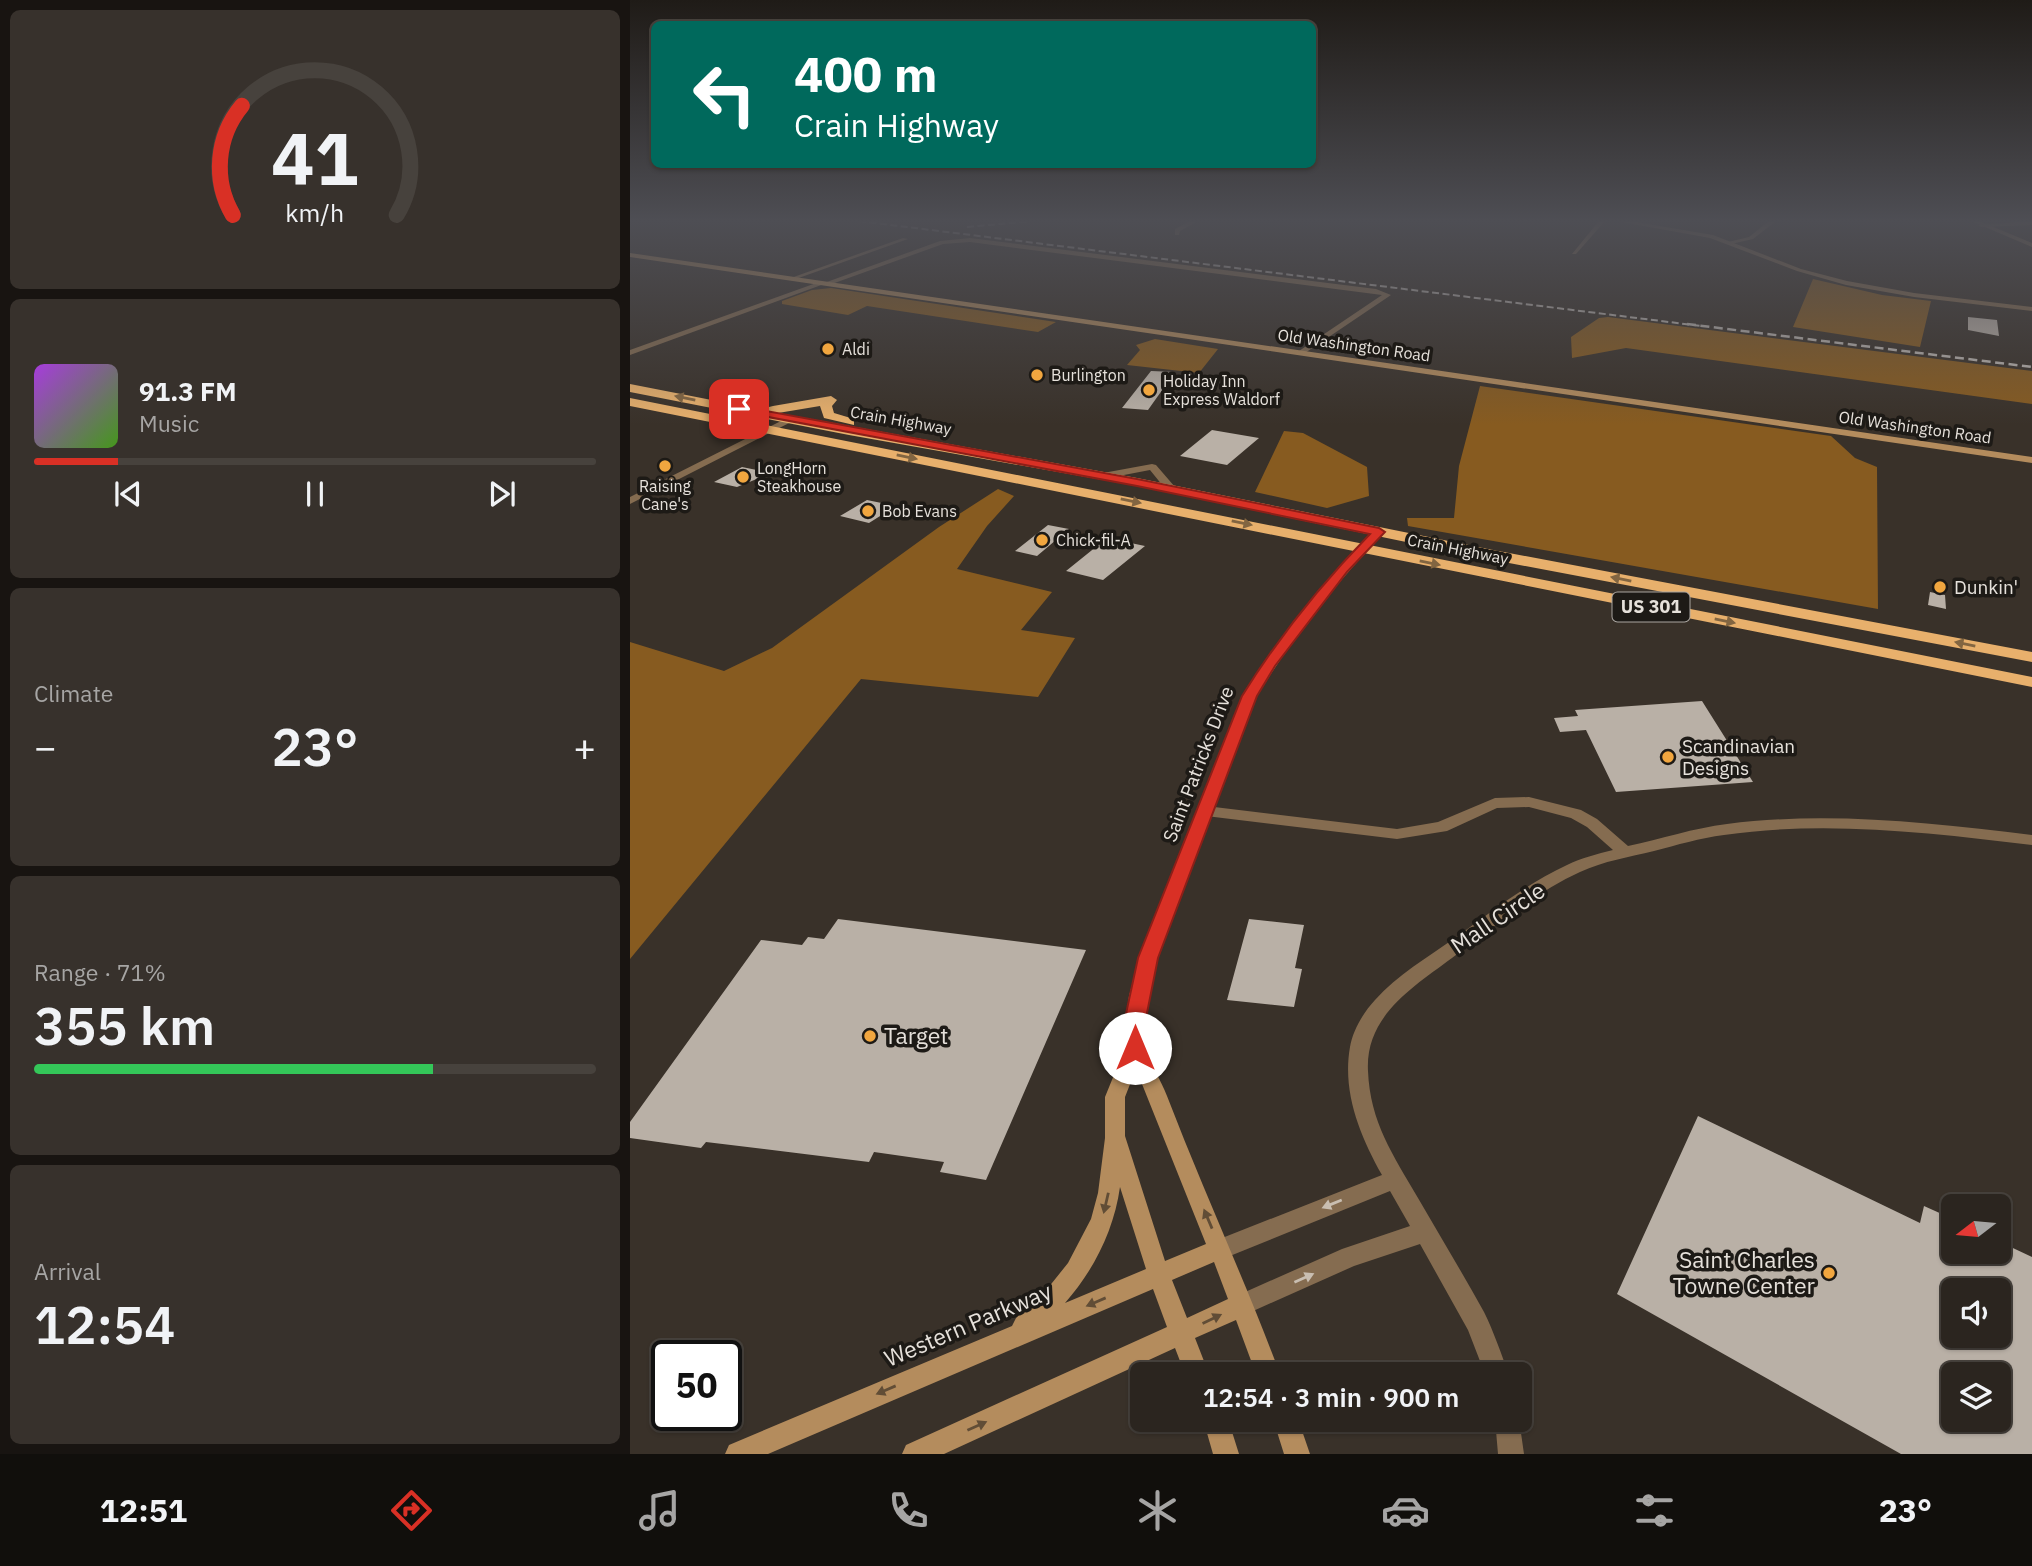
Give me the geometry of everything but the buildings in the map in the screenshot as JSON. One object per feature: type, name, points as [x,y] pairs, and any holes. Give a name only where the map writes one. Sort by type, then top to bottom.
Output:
[{"type":"highway","name":"Crain Highway","points":[[630,388],[1171,489],[1379,532],[2032,657]]},
{"type":"highway","points":[[739,409],[791,409],[831,400],[825,411],[832,418],[908,434],[917,442]]},
{"type":"highway","name":"Crain Highway","points":[[630,402],[2032,682]]},
{"type":"main road","name":"Old Washington Road","points":[[864,289],[2032,460]]},
{"type":"main road","name":"Saint Patricks Drive","points":[[1193,1362],[1159,1276],[1115,1136],[1115,1097],[1135,1048],[1134,1023],[1148,958],[1236,727],[1256,684],[1343,569],[1379,532]]},
{"type":"main road","points":[[1135,1048],[1150,1072],[1164,1118],[1220,1249],[1263,1362]]},
{"type":"main road","points":[[1007,1339],[1044,1311],[1062,1293],[1077,1270],[1101,1221],[1107,1199],[1115,1136]]},
{"type":"main road","name":"Western Parkway","points":[[738,1454],[1220,1249]]},
{"type":"main road","points":[[915,1454],[1242,1305]]},
{"type":"main road","points":[[1219,1432],[1226,1454]]},
{"type":"main road","points":[[1289,1432],[1297,1454]]},
{"type":"street","points":[[630,353],[808,289]]},
{"type":"street","points":[[1302,353],[1387,295],[1359,289]]},
{"type":"street","points":[[1879,289],[2032,309]]},
{"type":"street","points":[[630,501],[790,420]]},
{"type":"street","points":[[1206,811],[1396,834],[1441,827],[1495,803],[1529,802],[1576,814],[1592,823],[1626,852]]},
{"type":"street","name":"Mall Circle","points":[[1492,1362],[1477,1323],[1372,1138],[1360,1093],[1359,1051],[1362,1035],[1369,1018],[1396,988],[1523,899],[1570,870],[1590,861],[1692,835],[1764,826],[1938,829],[2032,839]]},
{"type":"street","points":[[1220,1249],[1395,1179]]},
{"type":"street","points":[[1242,1305],[1350,1257],[1425,1232]]},
{"type":"street","points":[[1508,1432],[1511,1454]]},
{"type":"shaded area","points":[[837,289],[1056,322],[1038,332],[867,306],[848,315],[782,304],[782,301],[812,290]]},
{"type":"shaded area","points":[[1809,289],[1855,289],[1931,301],[1920,347],[1793,327]]},
{"type":"shaded area","points":[[1599,318],[2032,371],[2032,404],[1626,348],[1572,358],[1571,337]]},
{"type":"shaded area","points":[[1155,339],[1218,349],[1199,373],[1127,365],[1140,350],[1136,345]]},
{"type":"shaded area","points":[[1480,386],[1831,436],[1855,458],[1877,467],[1878,609],[1408,526],[1407,518],[1454,518],[1459,466]]},
{"type":"shaded area","points":[[1284,431],[1303,433],[1367,467],[1369,496],[1327,508],[1255,492]]},
{"type":"shaded area","points":[[998,489],[1014,496],[987,526],[957,569],[1052,592],[1021,630],[1075,638],[1038,697],[861,679],[630,959],[630,642],[724,671],[772,648],[939,527]]},
{"type":"railway","points":[[1403,289],[1701,326]]},
{"type":"railway","points":[[1687,324],[2032,367]]},
{"type":"place","name":"Aldi","points":[[828,349]]},
{"type":"place","name":"Burlington","points":[[1037,375]]},
{"type":"place","name":"Holiday Inn Express Waldorf","points":[[1149,390]]},
{"type":"place","name":"Raising Cane's","points":[[665,466]]},
{"type":"place","name":"LongHorn Steakhouse","points":[[743,477]]},
{"type":"place","name":"Bob Evans","points":[[868,511]]},
{"type":"place","name":"Chick-fil-A","points":[[1042,540]]},
{"type":"place","name":"Dunkin'","points":[[1940,587]]},
{"type":"place","name":"Scandinavian Designs","points":[[1668,757]]},
{"type":"place","name":"Target","points":[[870,1036]]},
{"type":"place","name":"Saint Charles Towne Center","points":[[1829,1273]]},
{"type":"route","points":[[739,409],[1137,482],[1379,532],[1343,569],[1294,631],[1250,696],[1148,958],[1134,1023],[1135,1048]]}]
